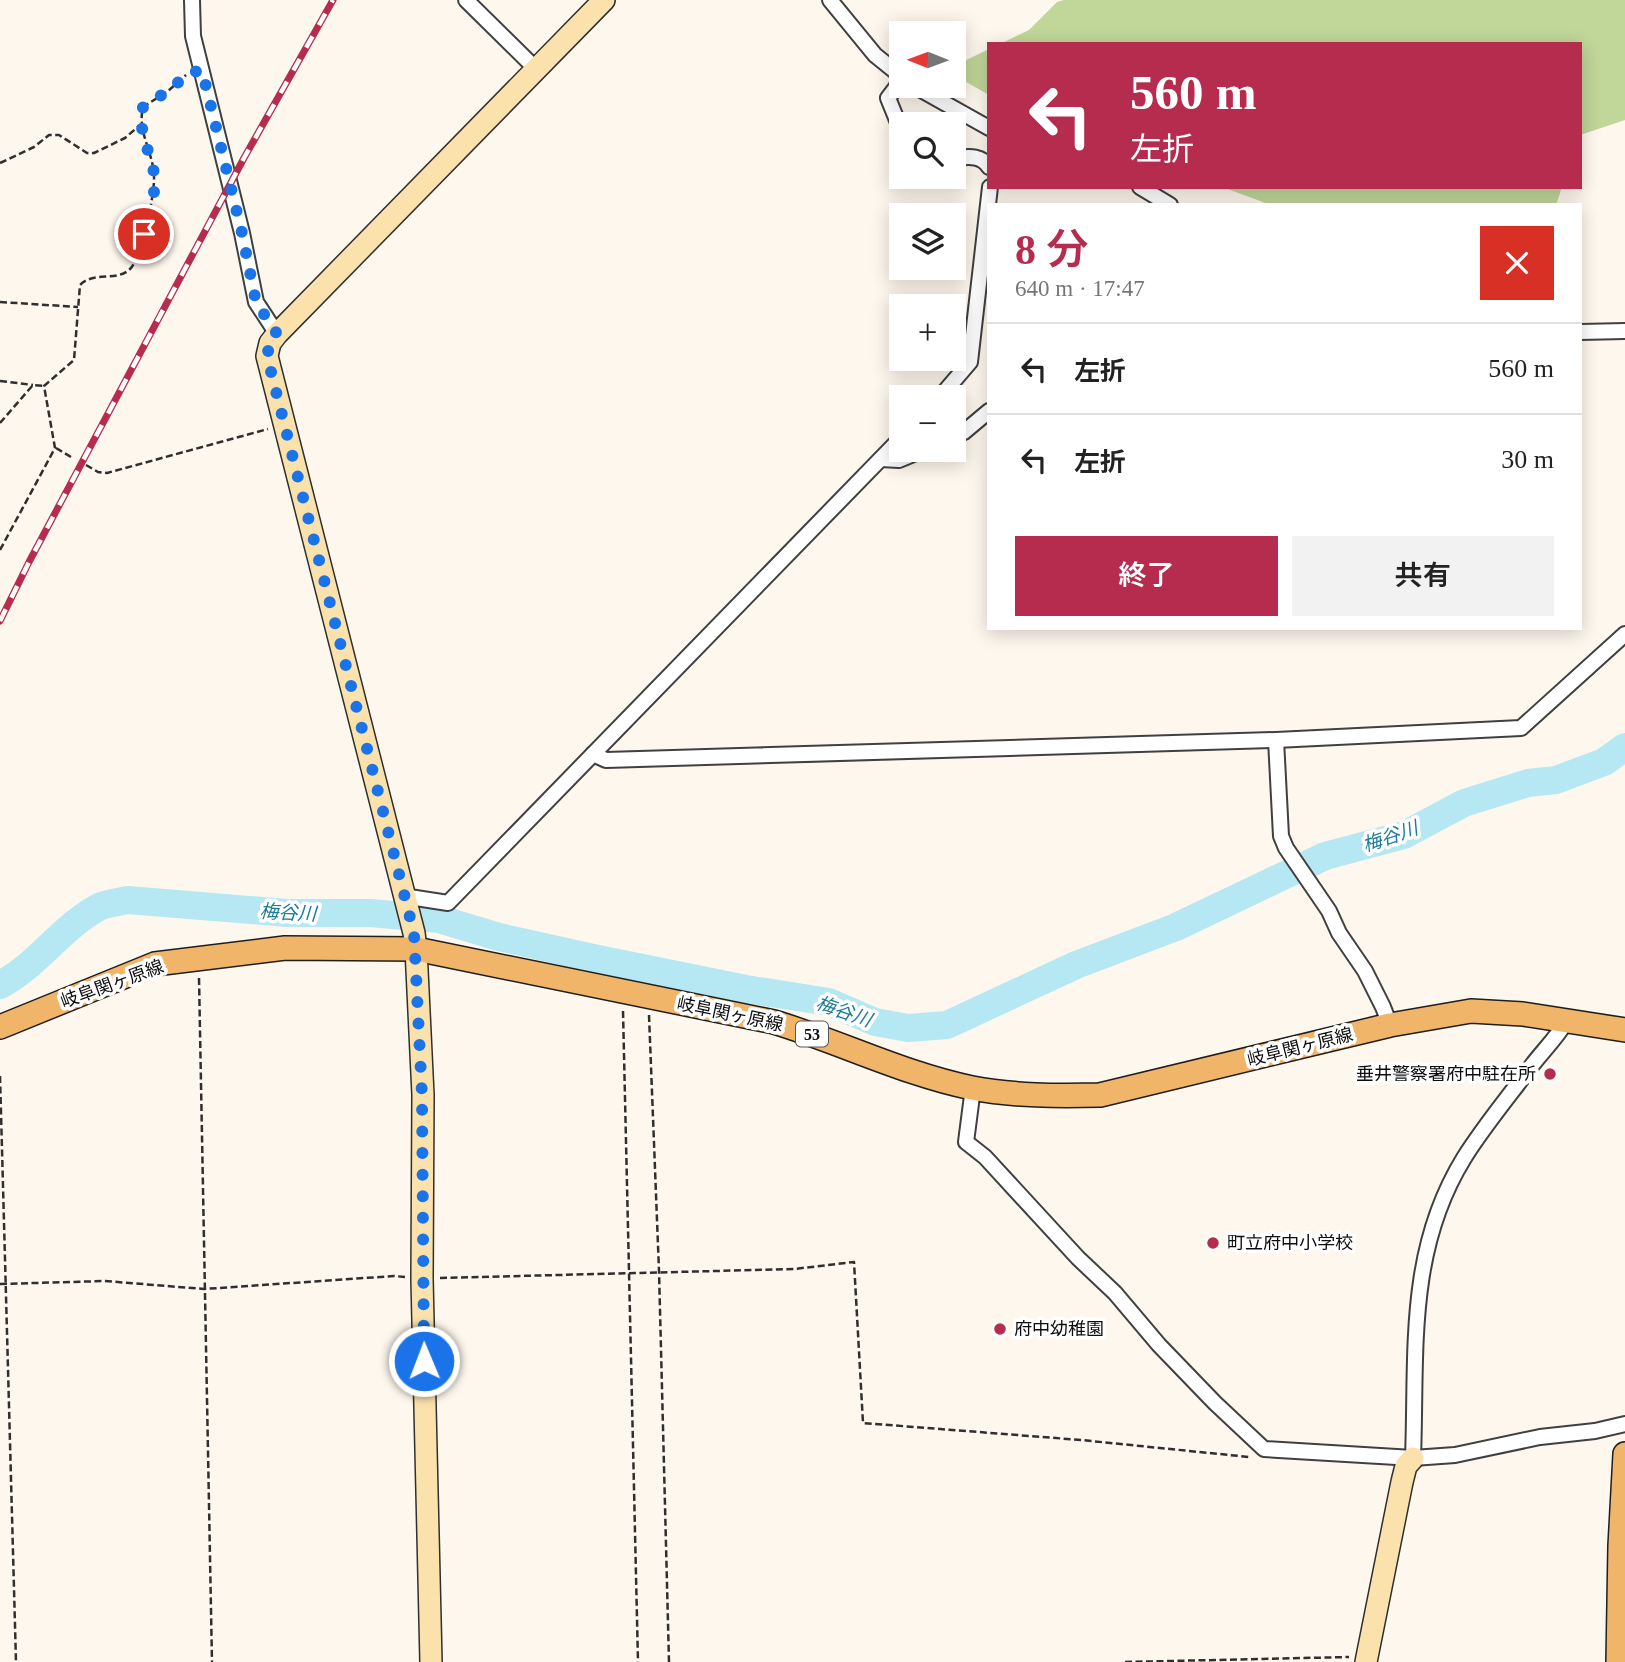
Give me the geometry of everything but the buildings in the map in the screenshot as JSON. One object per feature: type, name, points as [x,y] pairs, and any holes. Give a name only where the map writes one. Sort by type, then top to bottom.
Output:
[{"type":"main road","name":"岐阜関ヶ原線","points":[[0,1027],[155,964],[285,948],[415,941],[622,991],[774,1022],[920,1074],[973,1088],[1060,1096],[1100,1095],[1390,1026],[1471,1011],[1523,1014],[1625,1030]]},
{"type":"main road","points":[[1618,1662],[1625,1454]]},
{"type":"street","points":[[192,0],[193,36],[242,233],[256,302],[277,334]]},
{"type":"street","points":[[466,0],[537,70]]},
{"type":"street","points":[[431,1662],[422,1279],[422,1095],[415,941],[267,356],[270,343],[277,334],[604,0]]},
{"type":"street","points":[[830,0],[889,67]]},
{"type":"street","points":[[935,98],[987,127]]},
{"type":"street","points":[[966,157],[977,157],[987,164]]},
{"type":"street","points":[[1143,189],[1167,203]]},
{"type":"street","points":[[950,385],[970,362],[987,213]]},
{"type":"street","points":[[1582,331],[1625,331]]},
{"type":"street","points":[[966,430],[987,413]]},
{"type":"street","points":[[405,900],[448,903],[889,450]]},
{"type":"street","points":[[880,459],[889,459]]},
{"type":"street","points":[[593,754],[606,760],[1276,740],[1521,728],[1625,634]]},
{"type":"street","points":[[1276,740],[1281,836],[1364,971],[1390,1026]]},
{"type":"street","points":[[1367,1659],[1402,1482],[1406,1466],[1413,1458],[1417,1302],[1422,1266],[1432,1229],[1448,1188],[1464,1158],[1566,1022]]},
{"type":"street","points":[[973,1088],[966,1142],[985,1157],[1069,1248],[1115,1293],[1168,1354],[1264,1448],[1413,1458],[1454,1455],[1540,1437],[1595,1432],[1625,1424]]},
{"type":"path","points":[[0,381],[44,386],[74,360],[80,285],[86,279],[124,273],[132,267],[151,209],[154,174],[141,125],[143,107],[189,73],[202,70]]},
{"type":"path","points":[[0,163],[34,147],[50,135],[59,135],[87,153],[94,153],[125,138],[141,125]]},
{"type":"path","points":[[0,302],[78,307]]},
{"type":"path","points":[[0,424],[33,385]]},
{"type":"path","points":[[0,550],[55,448],[44,386]]},
{"type":"path","points":[[86,466],[107,473],[284,425]]},
{"type":"path","points":[[55,448],[71,457]]},
{"type":"path","points":[[198,957],[212,1662]]},
{"type":"path","points":[[622,991],[638,1662]]},
{"type":"path","points":[[649,996],[669,1662]]},
{"type":"path","points":[[0,1076],[16,1662]]},
{"type":"path","points":[[0,1284],[105,1281],[204,1289],[394,1276],[422,1279],[794,1269],[854,1262],[863,1423],[1081,1440],[1250,1457],[1264,1448]]},
{"type":"path","points":[[1125,1662],[1367,1659]]},
{"type":"green space","points":[[1625,0],[1625,120],[1582,134],[1582,42],[1004,42],[1029,30],[1057,2]]},
{"type":"green space","points":[[987,50],[987,94],[966,82],[966,60]]},
{"type":"green space","points":[[1227,189],[1561,189],[1557,203],[1266,203]]},
{"type":"waterway","name":"梅谷川","points":[[0,985],[14,977],[87,914],[101,906],[128,900],[287,913],[370,913],[439,919],[499,937],[593,958],[746,989],[829,1002],[875,1022],[908,1028],[947,1025],[1076,965],[1176,927],[1325,856],[1404,835],[1464,803],[1528,783],[1556,780],[1604,762],[1625,747]]},
{"type":"railway","points":[[0,621],[244,158],[333,0]]},
{"type":"place","name":"垂井警察署府中駐在所","points":[[1550,1074]]},
{"type":"place","name":"町立府中小学校","points":[[1213,1243]]},
{"type":"place","name":"府中幼稚園","points":[[1000,1329]]},
{"type":"route","points":[[144,234],[151,209],[154,174],[140,120],[143,107],[189,73],[202,70],[256,302],[277,334],[270,343],[267,356],[414,933],[422,1095],[424,1361]]}]
